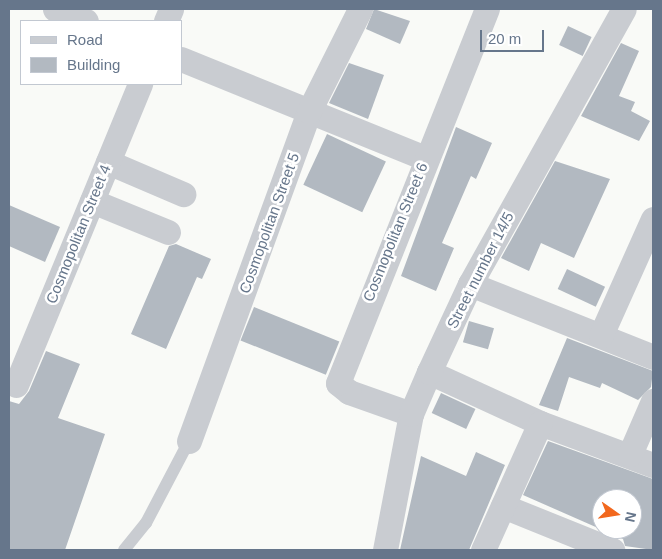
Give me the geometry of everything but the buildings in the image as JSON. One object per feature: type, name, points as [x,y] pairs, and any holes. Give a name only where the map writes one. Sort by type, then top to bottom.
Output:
[{"type":"street","points":[[55,9],[83,20]]},
{"type":"street","name":"Cosmopolitan Street 5","points":[[189,442],[309,111],[360,9]]},
{"type":"street","name":"Cosmopolitan Street 6","points":[[411,414],[349,392],[338,383],[425,158],[487,9]]},
{"type":"street","name":"Street number 14/5","points":[[385,550],[411,414],[429,372],[470,284],[624,9]]},
{"type":"street","points":[[182,59],[425,158]]},
{"type":"street","name":"Cosmopolitan Street 4","points":[[16,385],[117,166],[140,85]]},
{"type":"street","points":[[117,166],[183,194]]},
{"type":"street","points":[[101,204],[168,232]]},
{"type":"street","points":[[601,334],[653,219]]},
{"type":"street","points":[[470,284],[601,334],[653,357]]},
{"type":"street","points":[[429,372],[540,423],[630,454],[653,465]]},
{"type":"street","points":[[630,454],[653,401]]},
{"type":"street","points":[[484,550],[540,423]]},
{"type":"street","points":[[503,506],[599,547]]},
{"type":"lane","points":[[124,550],[146,524],[189,442]]}]
